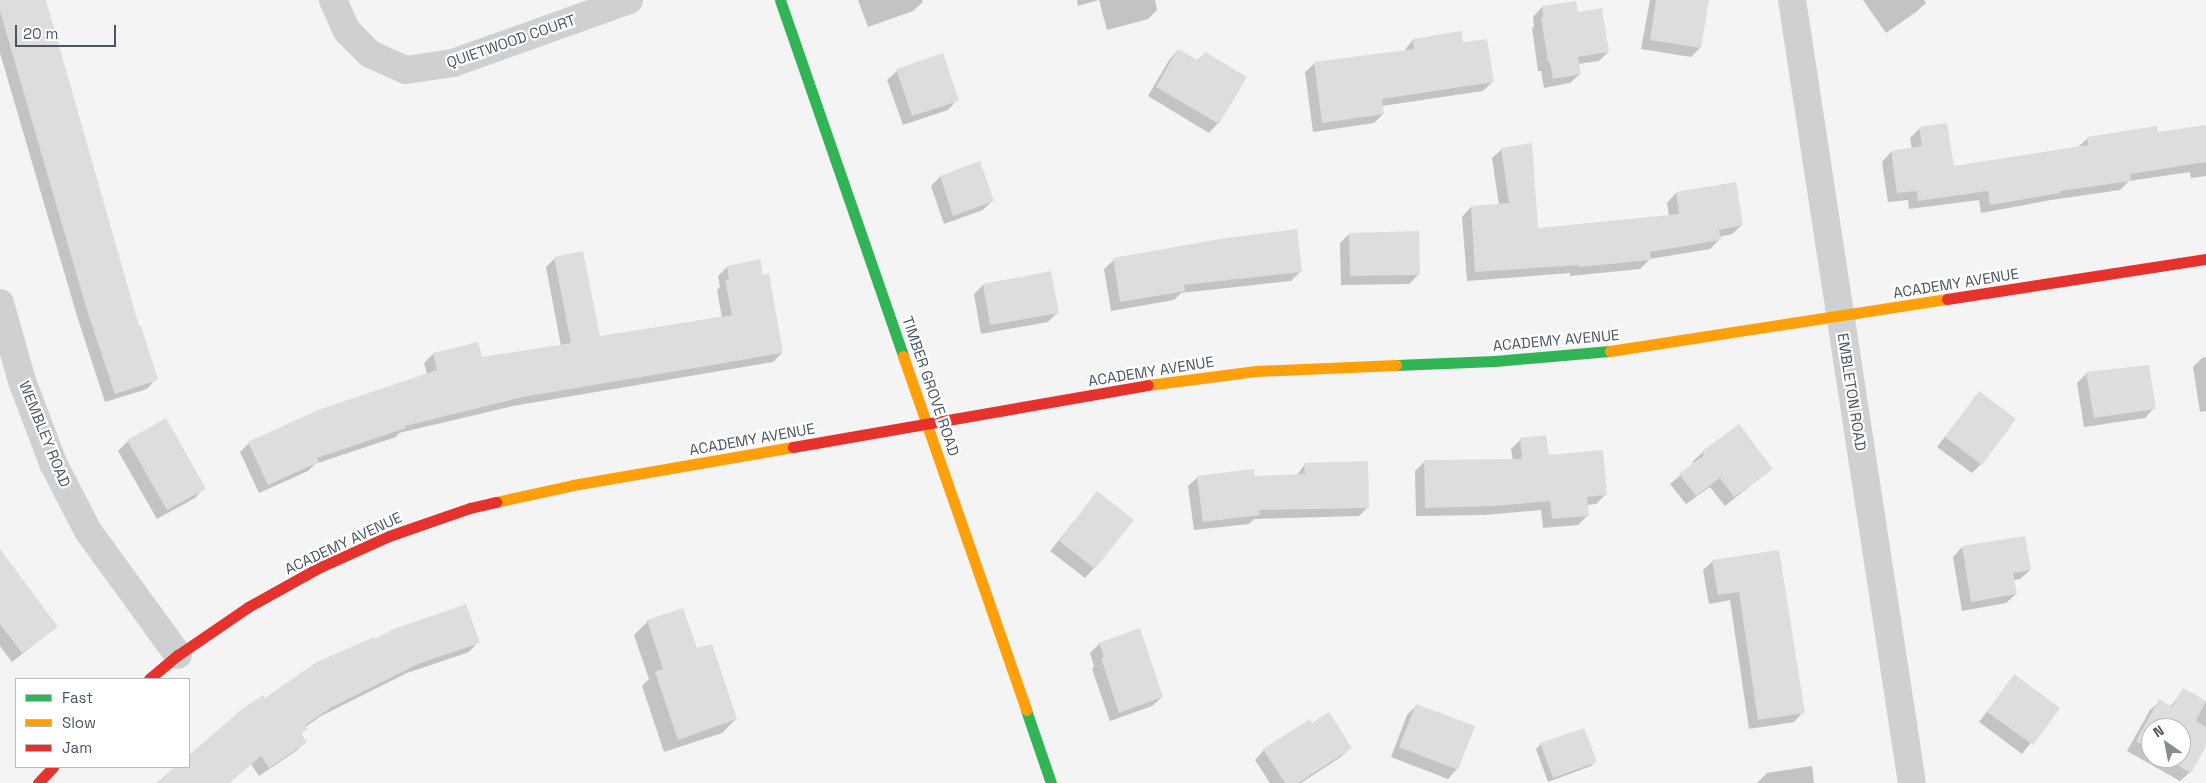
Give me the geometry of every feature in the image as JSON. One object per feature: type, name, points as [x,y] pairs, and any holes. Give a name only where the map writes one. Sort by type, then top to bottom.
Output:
[{"type":"street","name":"QUIETWOOD COURT","points":[[333,0],[347,30],[370,54],[406,70],[453,64],[629,0]]},
{"type":"street","name":"TIMBER GROVE ROAD","points":[[780,0],[929,424],[1051,783]]},
{"type":"street","name":"EMBLETON ROAD","points":[[1792,0],[1912,783]]},
{"type":"street","name":"ACADEMY AVENUE","points":[[150,678],[178,655],[248,607],[318,568],[389,536],[470,508],[573,485],[1171,381],[1256,372],[1495,362],[1583,355],[2206,259]]},
{"type":"street","name":"WEMBLEY ROAD","points":[[0,303],[22,381],[53,463],[88,531],[178,655]]},
{"type":"street","points":[[38,783],[52,768]]},
{"type":"building","points":[[0,0],[46,0],[139,326],[141,326],[158,380],[115,394],[86,307],[0,11]]},
{"type":"building","points":[[1656,0],[1709,0],[1701,48],[1650,40]]},
{"type":"building","points":[[1576,1],[1578,12],[1602,8],[1609,52],[1578,57],[1581,74],[1553,79],[1550,62],[1548,62],[1541,18],[1543,17],[1542,6]]},
{"type":"building","points":[[1461,31],[1463,42],[1487,39],[1494,82],[1382,99],[1384,114],[1322,123],[1314,62],[1414,49],[1413,39]]},
{"type":"building","points":[[1178,49],[1199,61],[1205,52],[1247,77],[1219,124],[1156,87]]},
{"type":"building","points":[[943,53],[959,101],[912,116],[896,69]]},
{"type":"building","points":[[1947,123],[1954,166],[2088,145],[2087,137],[2157,126],[2158,132],[2206,125],[2206,162],[2130,174],[2131,181],[2060,191],[2060,193],[1990,205],[1988,191],[1918,201],[1917,191],[1897,193],[1891,151],[1922,146],[1919,127]]},
{"type":"building","points":[[1532,143],[1538,228],[1679,214],[1676,192],[1736,182],[1743,225],[1719,230],[1721,240],[1650,252],[1650,260],[1579,267],[1579,265],[1475,272],[1471,206],[1509,203],[1501,148]]},
{"type":"building","points":[[980,161],[994,201],[953,216],[940,176]]},
{"type":"building","points":[[1297,229],[1302,272],[1184,285],[1185,291],[1120,302],[1113,258],[1226,238]]},
{"type":"building","points":[[1419,231],[1420,275],[1350,276],[1349,233]]},
{"type":"building","points":[[583,251],[600,336],[732,315],[725,280],[729,280],[727,266],[760,259],[763,275],[769,273],[783,353],[523,397],[405,426],[406,428],[317,458],[319,462],[268,485],[248,442],[318,410],[437,370],[433,353],[478,342],[482,357],[571,343],[554,257]]},
{"type":"building","points":[[1051,271],[1059,313],[990,325],[983,284]]},
{"type":"building","points":[[2149,365],[2156,409],[2094,418],[2086,372]]},
{"type":"building","points":[[1979,391],[2016,419],[1982,465],[1945,437]]},
{"type":"building","points":[[166,418],[206,489],[167,510],[127,440]]},
{"type":"building","points":[[1739,424],[1773,469],[1734,497],[1720,478],[1696,496],[1679,474],[1704,455],[1701,452]]},
{"type":"building","points":[[1546,435],[1549,455],[1603,450],[1607,495],[1587,497],[1589,516],[1552,519],[1550,501],[1495,506],[1425,508],[1424,460],[1522,459],[1520,438]]},
{"type":"building","points":[[1368,461],[1369,508],[1259,510],[1260,515],[1203,522],[1197,476],[1254,469],[1255,476],[1305,474],[1304,463]]},
{"type":"building","points":[[1097,491],[1134,520],[1095,569],[1059,541]]},
{"type":"building","points":[[2025,536],[2031,570],[2013,573],[2017,594],[1971,602],[1962,546]]},
{"type":"building","points":[[0,549],[58,627],[22,653],[0,624]]},
{"type":"building","points":[[1779,550],[1805,713],[1758,720],[1739,592],[1718,595],[1712,560]]},
{"type":"building","points":[[466,604],[480,643],[418,664],[332,707],[305,725],[308,729],[301,733],[307,742],[269,768],[261,756],[229,783],[156,783],[174,768],[190,768],[190,754],[241,710],[263,695],[265,698],[317,662],[374,637],[375,639],[394,629]]},
{"type":"building","points":[[683,608],[697,648],[712,644],[737,719],[678,740],[655,672],[663,669],[647,620]]},
{"type":"building","points":[[1140,628],[1163,697],[1119,713],[1101,658],[1104,657],[1099,643]]},
{"type":"building","points":[[2014,674],[2060,708],[2033,745],[1987,712]]},
{"type":"building","points":[[2183,688],[2206,701],[2196,721],[2206,727],[2206,746],[2191,773],[2182,768],[2191,768],[2191,718],[2149,718],[2159,699],[2172,707]]},
{"type":"building","points":[[1416,704],[1475,726],[1458,770],[1399,747]]},
{"type":"building","points":[[1329,712],[1352,748],[1298,783],[1285,783],[1263,749],[1310,719],[1312,723]]},
{"type":"building","points":[[1584,728],[1597,762],[1553,778],[1540,743]]},
{"type":"building","points":[[2141,732],[2141,744],[2136,741]]},
{"type":"traffic: fast","points":[[780,0],[903,356]]},
{"type":"traffic: fast","points":[[1396,365],[1495,361],[1610,351]]},
{"type":"traffic: fast","points":[[1026,710],[1051,783]]},
{"type":"traffic: slow","points":[[1610,351],[1947,299]]},
{"type":"traffic: slow","points":[[903,356],[1026,710]]},
{"type":"traffic: slow","points":[[1148,385],[1256,371],[1396,365]]},
{"type":"traffic: slow","points":[[496,502],[573,485],[793,447]]},
{"type":"traffic: jam","points":[[1947,299],[2206,259]]},
{"type":"traffic: jam","points":[[793,447],[1148,385]]},
{"type":"traffic: jam","points":[[150,678],[178,655],[248,607],[318,568],[389,536],[470,508],[496,502]]},
{"type":"traffic: jam","points":[[38,783],[52,768]]}]
